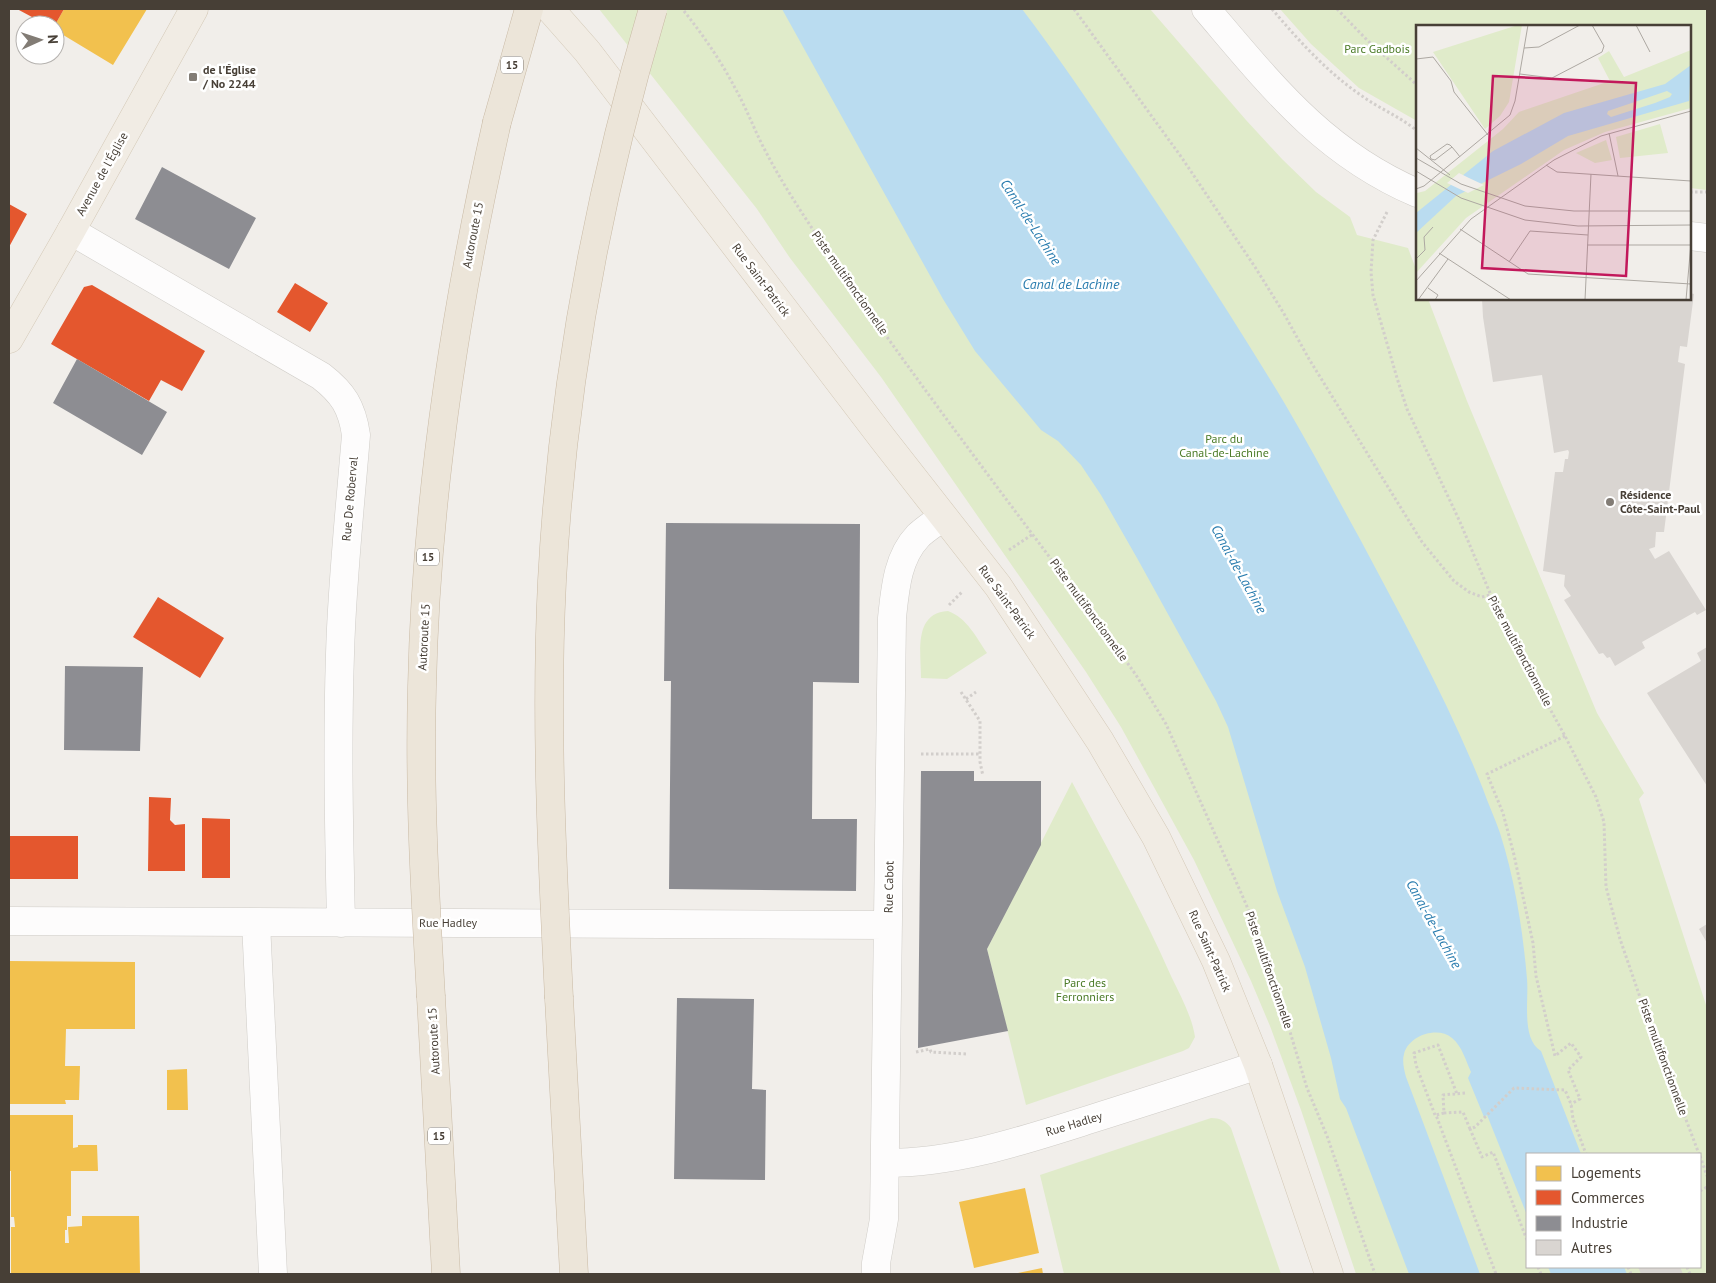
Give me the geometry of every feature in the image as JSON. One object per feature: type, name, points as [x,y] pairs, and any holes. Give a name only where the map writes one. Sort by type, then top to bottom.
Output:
[{"type":"highway","name":"Autoroute 15","points":[[446,1274],[422,833],[423,637],[440,441],[464,277],[497,122],[529,9]]},
{"type":"highway","points":[[574,1274],[552,869],[549,723],[552,588],[557,511],[572,382],[590,271],[619,132],[653,9]]},
{"type":"main road","name":"Avenue de l'Église","points":[[9,339],[194,9]]},
{"type":"main road","name":"Rue Saint-Patrick","points":[[550,9],[587,51],[1003,594],[1100,741],[1136,802],[1207,941],[1258,1065],[1329,1274]]},
{"type":"street","points":[[1206,9],[1275,90],[1309,124],[1374,172],[1416,193]]},
{"type":"street","name":"Rue De Roberval","points":[[71,231],[321,376],[332,384],[349,406],[354,420],[356,435],[344,564],[340,654],[338,812],[341,923]]},
{"type":"street","points":[[1691,236],[1707,238]]},
{"type":"street","name":"Rue Cabot","points":[[876,1274],[876,1262],[884,1219],[891,634],[898,578],[905,554],[918,536],[943,517]]},
{"type":"street","name":"Rue Hadley","points":[[9,921],[888,926]]},
{"type":"street","points":[[256,923],[273,1274]]},
{"type":"street","name":"Rue Hadley","points":[[885,1163],[930,1162],[995,1147],[1047,1133],[1258,1065]]},
{"type":"path","name":"Piste multifonctionnelle","points":[[682,9],[722,65],[767,154],[825,247],[952,428],[1033,534],[1136,675],[1166,724],[1261,943],[1307,1088],[1375,1274]]},
{"type":"path","points":[[1074,9],[1170,142],[1245,251],[1422,542],[1454,581],[1469,592],[1482,598],[1490,595]]},
{"type":"path","points":[[1272,9],[1316,58],[1338,78],[1363,97],[1416,130]]},
{"type":"path","points":[[1337,9],[1373,46],[1416,84]]},
{"type":"path","points":[[1691,192],[1707,192]]},
{"type":"path","name":"Piste multifonctionnelle","points":[[1375,234],[1371,280],[1373,295],[1387,349],[1407,409],[1460,522],[1490,595],[1522,661],[1565,736],[1601,811],[1605,834],[1606,887],[1618,930],[1642,1003],[1699,1153]]},
{"type":"path","points":[[1004,553],[1033,534]]},
{"type":"path","points":[[961,692],[980,721],[983,776]]},
{"type":"path","points":[[966,699],[976,692]]},
{"type":"path","points":[[1565,736],[1487,774],[1503,813],[1514,855],[1533,943],[1536,976],[1555,1056],[1571,1044],[1581,1057],[1568,1070],[1580,1099],[1571,1104]]},
{"type":"path","points":[[916,754],[981,754]]},
{"type":"path","points":[[1457,1094],[1438,1045],[1414,1052],[1416,1066],[1496,1274]]},
{"type":"path","points":[[913,1052],[930,1049],[931,1052],[966,1054]]},
{"type":"path","points":[[1470,1129],[1475,1127],[1514,1088],[1564,1090],[1571,1104],[1573,1119],[1586,1153]]},
{"type":"path","points":[[1444,1113],[1443,1095],[1466,1093]]},
{"type":"path","points":[[1436,1115],[1463,1112],[1482,1157],[1493,1152],[1526,1237]]},
{"type":"path","name":"Piste multifonctionnelle","points":[[1701,1158],[1707,1176]]},
{"type":"green space","name":"Parc du Canal-de-Lachine","points":[[599,9],[1150,9],[1282,159],[1316,192],[1350,217],[1357,235],[1408,248],[1416,269],[1416,300],[1428,300],[1467,401],[1597,713],[1644,793],[1639,799],[1707,1008],[1707,1274],[1356,1274],[1301,1110],[1251,981],[1194,860],[1121,727],[1086,672],[881,377],[790,258],[757,209]]},
{"type":"green space","name":"Parc Gadbois","points":[[1280,9],[1707,9],[1707,190],[1691,188],[1691,25],[1416,25],[1416,120],[1359,88],[1311,44]]},
{"type":"green space","points":[[948,611],[966,623],[987,653],[947,679],[921,678],[920,646],[924,626],[937,613]]},
{"type":"green space","name":"Parc des Ferronniers","points":[[1072,782],[1148,927],[1185,1006],[1195,1037],[1189,1048],[1183,1051],[1026,1105],[987,949]]},
{"type":"green space","points":[[1211,1118],[1222,1120],[1231,1128],[1281,1274],[1064,1274],[1040,1175]]},
{"type":"water","name":"Canal de Lachine","points":[[782,9],[1022,9],[1085,96],[1184,244],[1285,404],[1314,454],[1425,662],[1470,757],[1496,822],[1510,869],[1521,924],[1527,979],[1528,1028],[1531,1038],[1541,1051],[1581,1153],[1526,1153],[1526,1212],[1487,1115],[1484,1117],[1468,1078],[1471,1072],[1458,1045],[1446,1034],[1432,1033],[1418,1037],[1407,1047],[1403,1059],[1406,1077],[1480,1274],[1409,1274],[1346,1108],[1340,1099],[1331,1058],[1305,967],[1277,891],[1228,727],[1216,701],[1101,495],[1081,465],[1058,441],[1041,430],[975,351],[943,299]]},
{"type":"water","points":[[1548,1268],[1624,1268],[1627,1274],[1551,1274]]},
{"type":"building: Logements","points":[[64,9],[147,9],[113,65],[65,36],[65,15],[61,15]]},
{"type":"building: Logements","points":[[9,961],[135,962],[135,1029],[66,1029],[65,1066],[80,1066],[79,1100],[65,1100],[66,1104],[9,1104]]},
{"type":"building: Logements","points":[[187,1069],[188,1110],[167,1110],[167,1070]]},
{"type":"building: Logements","points":[[9,1115],[73,1115],[73,1148],[78,1147],[78,1145],[97,1145],[98,1171],[71,1171],[71,1216],[67,1216],[65,1243],[69,1243],[68,1227],[82,1226],[82,1216],[139,1216],[140,1274],[11,1274],[11,1227],[15,1227],[14,1217],[11,1217]]},
{"type":"building: Logements","points":[[1025,1188],[1039,1253],[974,1268],[959,1202]]},
{"type":"building: Logements","points":[[1042,1268],[1043,1274],[1018,1274],[1018,1273]]},
{"type":"building: Commerces","points":[[17,9],[64,9],[61,15],[28,15]]},
{"type":"building: Commerces","points":[[9,204],[27,214],[9,247]]},
{"type":"building: Commerces","points":[[295,283],[328,303],[310,332],[277,312]]},
{"type":"building: Commerces","points":[[92,285],[205,351],[182,391],[161,380],[149,401],[51,344],[84,287]]},
{"type":"building: Commerces","points":[[158,597],[224,638],[200,678],[133,637]]},
{"type":"building: Commerces","points":[[149,797],[171,798],[170,820],[175,825],[185,824],[185,871],[148,871]]},
{"type":"building: Commerces","points":[[202,818],[230,819],[230,878],[202,878]]},
{"type":"building: Commerces","points":[[9,836],[78,836],[78,879],[9,879]]},
{"type":"building: Industrie","points":[[162,167],[256,218],[229,269],[135,219]]},
{"type":"building: Industrie","points":[[77,359],[167,412],[142,455],[53,403]]},
{"type":"building: Industrie","points":[[666,523],[860,524],[859,683],[813,682],[812,819],[857,819],[856,891],[669,889],[671,681],[664,681]]},
{"type":"building: Industrie","points":[[65,666],[143,667],[140,751],[64,750]]},
{"type":"building: Industrie","points":[[921,771],[974,771],[974,781],[1041,781],[1041,845],[987,949],[1008,1031],[918,1048]]},
{"type":"building: Industrie","points":[[677,998],[754,999],[752,1089],[766,1090],[765,1180],[674,1179]]},
{"type":"building: Autres","name":"Résidence Côte-Saint-Paul","points":[[1691,293],[1694,294],[1687,347],[1680,346],[1678,362],[1685,364],[1664,532],[1656,532],[1655,547],[1649,549],[1655,559],[1669,551],[1706,610],[1697,615],[1695,612],[1642,642],[1645,648],[1615,666],[1610,657],[1607,658],[1603,653],[1599,654],[1564,600],[1571,596],[1564,586],[1565,575],[1543,571],[1555,472],[1563,472],[1565,459],[1568,459],[1569,452],[1568,450],[1554,453],[1542,375],[1493,382],[1482,300],[1691,300]]},
{"type":"building: Autres","points":[[1707,647],[1707,786],[1647,693],[1701,661],[1697,653]]},
{"type":"building: Autres","points":[[1707,924],[1707,943],[1699,929]]},
{"type":"building: Autres","points":[[1638,1268],[1680,1268],[1683,1274],[1641,1274]]},
{"type":"place","name":"de l'Église / No 2244","points":[[193,77]]},
{"type":"place","name":"Résidence Côte-Saint-Paul","points":[[1610,502]]},
{"type":"water label","name":"Canal-de-Lachine","points":[[1031,222]]},
{"type":"water label","name":"Canal-de-Lachine","points":[[1239,569]]},
{"type":"water label","name":"Canal-de-Lachine","points":[[1434,924]]}]
